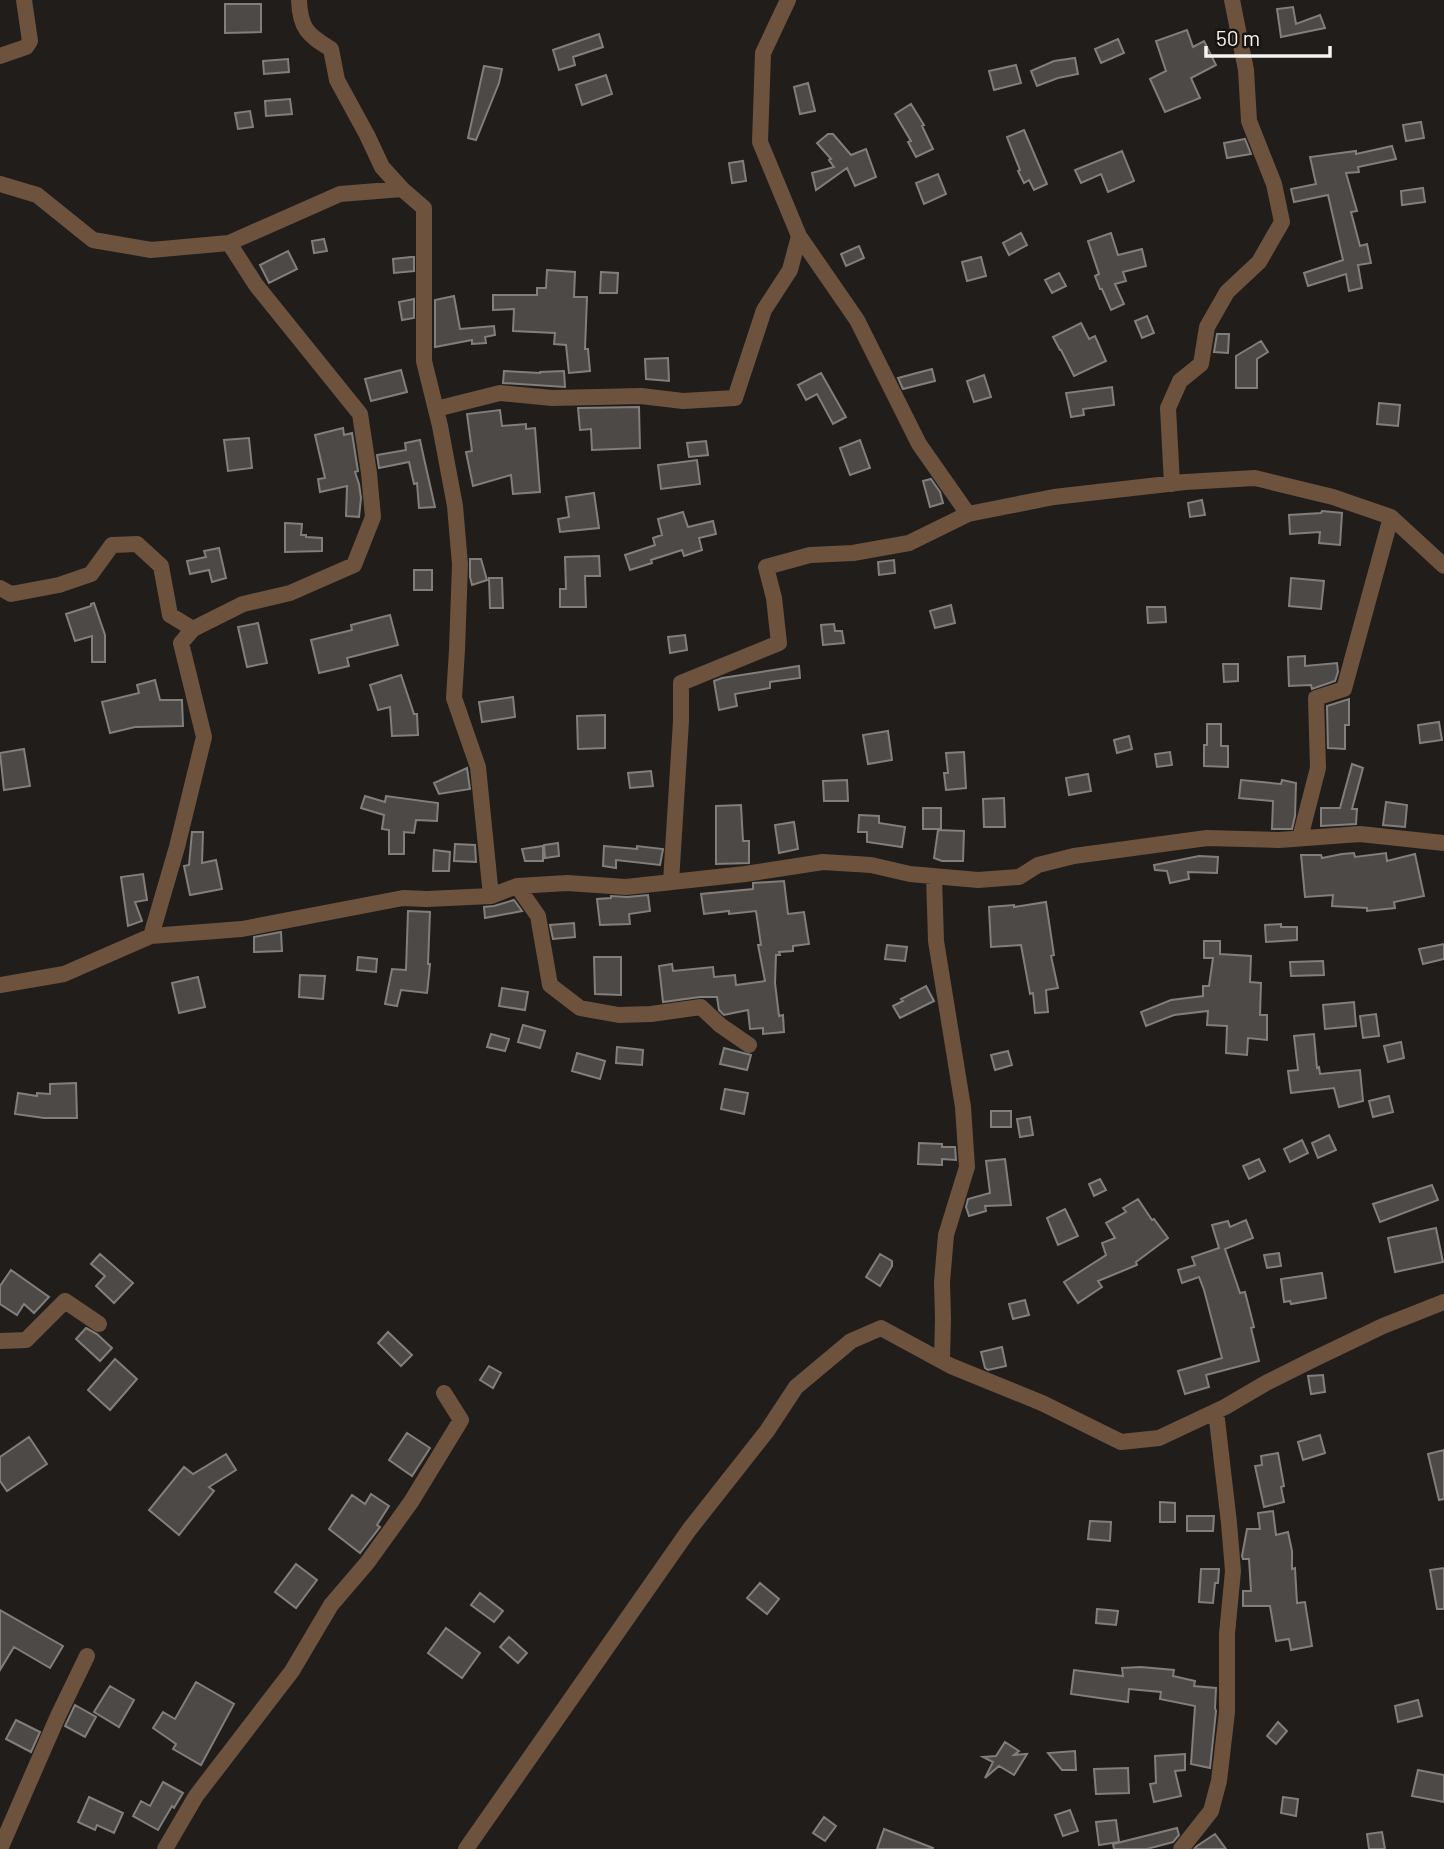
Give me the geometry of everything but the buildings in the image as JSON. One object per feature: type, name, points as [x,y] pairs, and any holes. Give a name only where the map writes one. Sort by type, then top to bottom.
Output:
[{"type":"street","points":[[0,56],[26,47],[30,41],[24,0]]},
{"type":"street","points":[[299,0],[299,11],[308,35],[331,49],[337,80],[382,167],[401,189],[424,208],[424,361],[455,506],[460,564],[454,698],[478,766],[491,896]]},
{"type":"street","points":[[788,0],[763,53],[760,142],[799,236],[857,320],[919,444],[968,514]]},
{"type":"street","points":[[1172,484],[1168,408],[1180,381],[1201,365],[1207,327],[1227,292],[1258,262],[1282,222],[1274,184],[1249,121],[1245,70],[1232,0]]},
{"type":"street","points":[[0,184],[37,195],[93,240],[151,250],[229,243],[340,194],[401,189]]},
{"type":"street","points":[[436,409],[500,393],[552,398],[641,396],[683,401],[735,398],[764,310],[790,270],[799,236]]},
{"type":"street","points":[[151,936],[177,847],[204,737],[181,643],[193,629],[243,604],[290,593],[354,565],[373,517],[360,414],[256,285],[229,243]]},
{"type":"street","points":[[671,881],[681,733],[681,683],[779,643],[774,598],[766,566],[810,555],[853,553],[909,543],[968,514],[1054,496],[1255,478],[1333,497],[1391,517],[1444,566]]},
{"type":"street","points":[[1300,838],[1318,768],[1316,698],[1343,689],[1391,517]]},
{"type":"street","points":[[0,588],[11,594],[59,585],[91,574],[112,545],[137,544],[161,566],[170,615],[193,629]]},
{"type":"street","points":[[0,985],[64,974],[151,936],[242,929],[403,898],[491,896],[517,886],[567,883],[626,887],[823,862],[871,865],[910,874],[978,880],[1018,877],[1038,865],[1074,856],[1207,838],[1279,840],[1360,834],[1444,843]]},
{"type":"street","points":[[934,877],[936,941],[963,1107],[967,1167],[946,1235],[942,1282],[942,1361]]},
{"type":"street","points":[[517,886],[538,916],[550,985],[580,1008],[619,1014],[651,1014],[701,1007],[748,1045]]},
{"type":"street","points":[[0,1341],[26,1340],[65,1301],[99,1324]]},
{"type":"street","points":[[466,1849],[689,1530],[767,1431],[796,1387],[851,1341],[881,1328],[942,1361],[1042,1403],[1121,1442],[1159,1438],[1216,1411],[1266,1382],[1383,1326],[1444,1302]]},
{"type":"street","points":[[166,1849],[196,1796],[292,1671],[331,1605],[367,1563],[411,1502],[461,1420],[444,1393]]},
{"type":"street","points":[[1181,1849],[1211,1811],[1219,1781],[1227,1712],[1227,1634],[1233,1572],[1216,1411]]},
{"type":"street","points":[[0,1849],[87,1656]]}]
